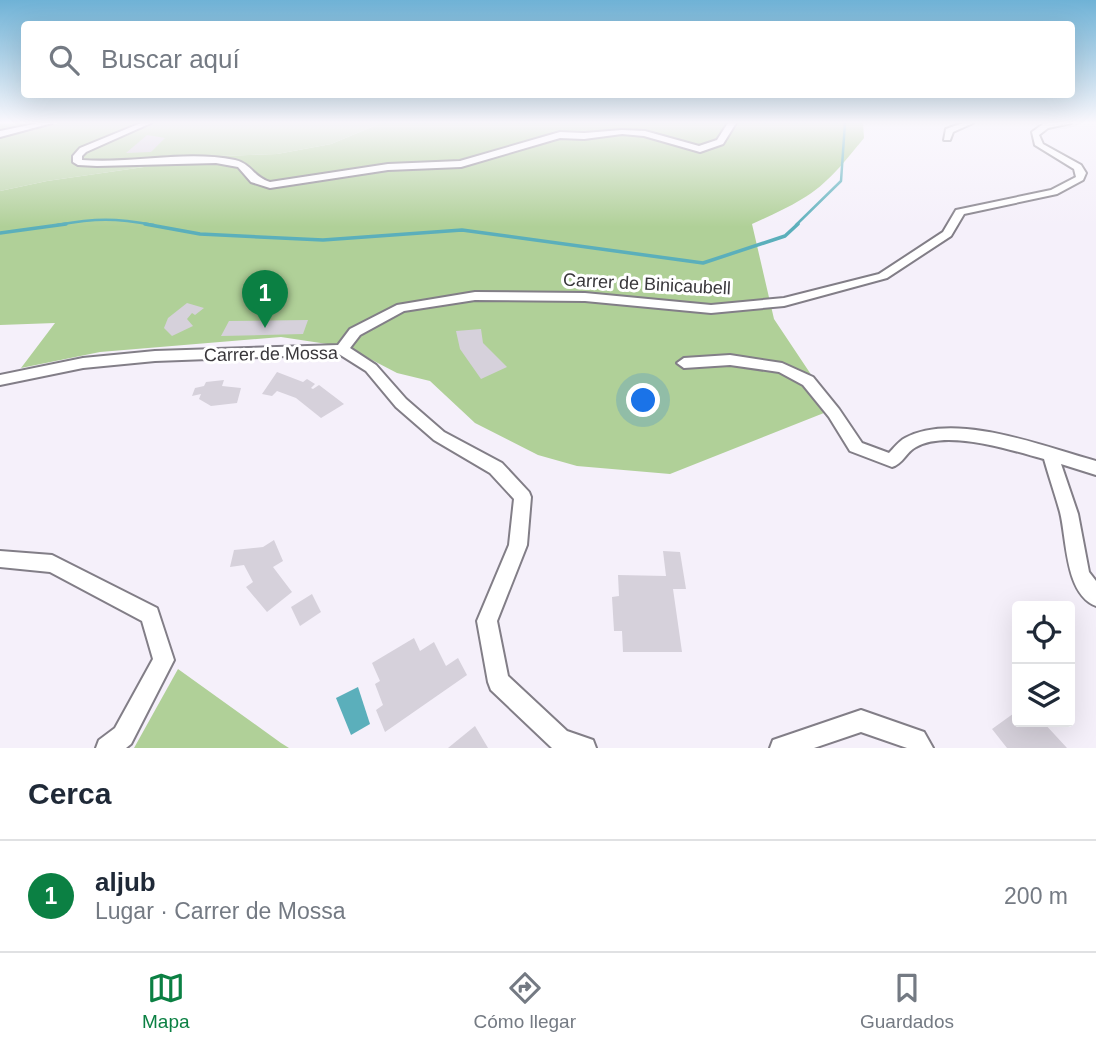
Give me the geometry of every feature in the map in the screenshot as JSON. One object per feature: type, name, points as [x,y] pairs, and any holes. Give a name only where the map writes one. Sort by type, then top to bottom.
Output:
[{"type":"street","points":[[77,158],[78,162],[103,164],[174,160],[236,163],[246,168],[254,180],[279,185],[388,167],[461,164],[482,158]]},
{"type":"street","name":"Carrer de Binicaubell","points":[[342,349],[355,332],[401,308],[475,296],[585,297],[711,309],[784,302],[883,276],[947,234],[960,212],[1054,192],[1073,184],[1080,178],[1079,167],[1062,158]]},
{"type":"street","name":"Carrer de Mossa","points":[[0,380],[83,363],[155,356],[342,349],[371,368],[401,403],[439,436],[496,468],[523,497],[519,545],[487,621],[499,682],[560,740],[585,748]]},
{"type":"street","points":[[684,363],[730,360],[782,368],[808,381],[834,413],[856,447],[892,461],[912,441],[946,432],[1012,444],[1096,468]]},
{"type":"street","points":[[1051,457],[1069,514],[1080,575],[1096,597]]},
{"type":"street","points":[[0,559],[52,564],[150,615],[164,660],[123,736],[107,748]]},
{"type":"street","points":[[781,748],[861,720],[916,740],[922,748]]},
{"type":"green space","points":[[0,158],[207,158],[47,181],[0,191]]},
{"type":"green space","points":[[207,158],[847,158],[811,193],[752,224],[774,319],[834,409],[670,474],[577,466],[538,455],[475,423],[430,381],[397,373],[347,347],[281,337],[100,352],[21,368],[55,323],[0,325],[0,191],[47,181]]},
{"type":"green space","points":[[178,669],[281,743],[289,748],[134,748]]},
{"type":"water","points":[[358,687],[370,724],[351,735],[336,698]]},
{"type":"building","points":[[187,303],[204,308],[195,315],[192,313],[187,319],[193,326],[172,336],[164,328],[168,318]]},
{"type":"building","points":[[308,320],[303,334],[221,336],[229,321]]},
{"type":"building","points":[[481,329],[483,343],[507,367],[481,379],[460,349],[456,331]]},
{"type":"building","points":[[277,372],[303,382],[307,379],[315,384],[311,388],[319,385],[344,404],[321,418],[296,398],[277,391],[272,396],[262,394]]},
{"type":"building","points":[[224,380],[222,386],[241,388],[237,403],[211,406],[199,399],[201,394],[192,396],[195,388],[204,386],[206,382]]},
{"type":"building","points":[[274,540],[283,561],[273,567],[292,592],[267,612],[246,587],[253,582],[244,565],[230,567],[234,550],[263,547]]},
{"type":"building","points":[[663,551],[680,552],[686,589],[673,589],[682,652],[623,652],[622,631],[614,631],[612,597],[619,596],[618,575],[666,576]]},
{"type":"building","points":[[312,594],[321,612],[300,626],[291,607]]},
{"type":"building","points":[[414,638],[420,651],[434,642],[446,666],[458,658],[467,675],[385,732],[376,710],[383,705],[375,684],[380,681],[372,663]]},
{"type":"building","points":[[1012,715],[1012,727],[1048,727],[1067,748],[1007,748],[992,729]]},
{"type":"building","points":[[475,726],[488,748],[448,748]]},
{"type":"waterway","points":[[796,225],[841,181],[843,158]]},
{"type":"waterway","points":[[57,225],[105,220],[154,225]]},
{"type":"waterway","points":[[0,233],[66,224]]},
{"type":"waterway","points":[[145,224],[200,234],[323,240],[462,230],[703,263],[785,236],[798,224]]},
{"type":"place","name":"aljub","points":[[265,328]]}]
